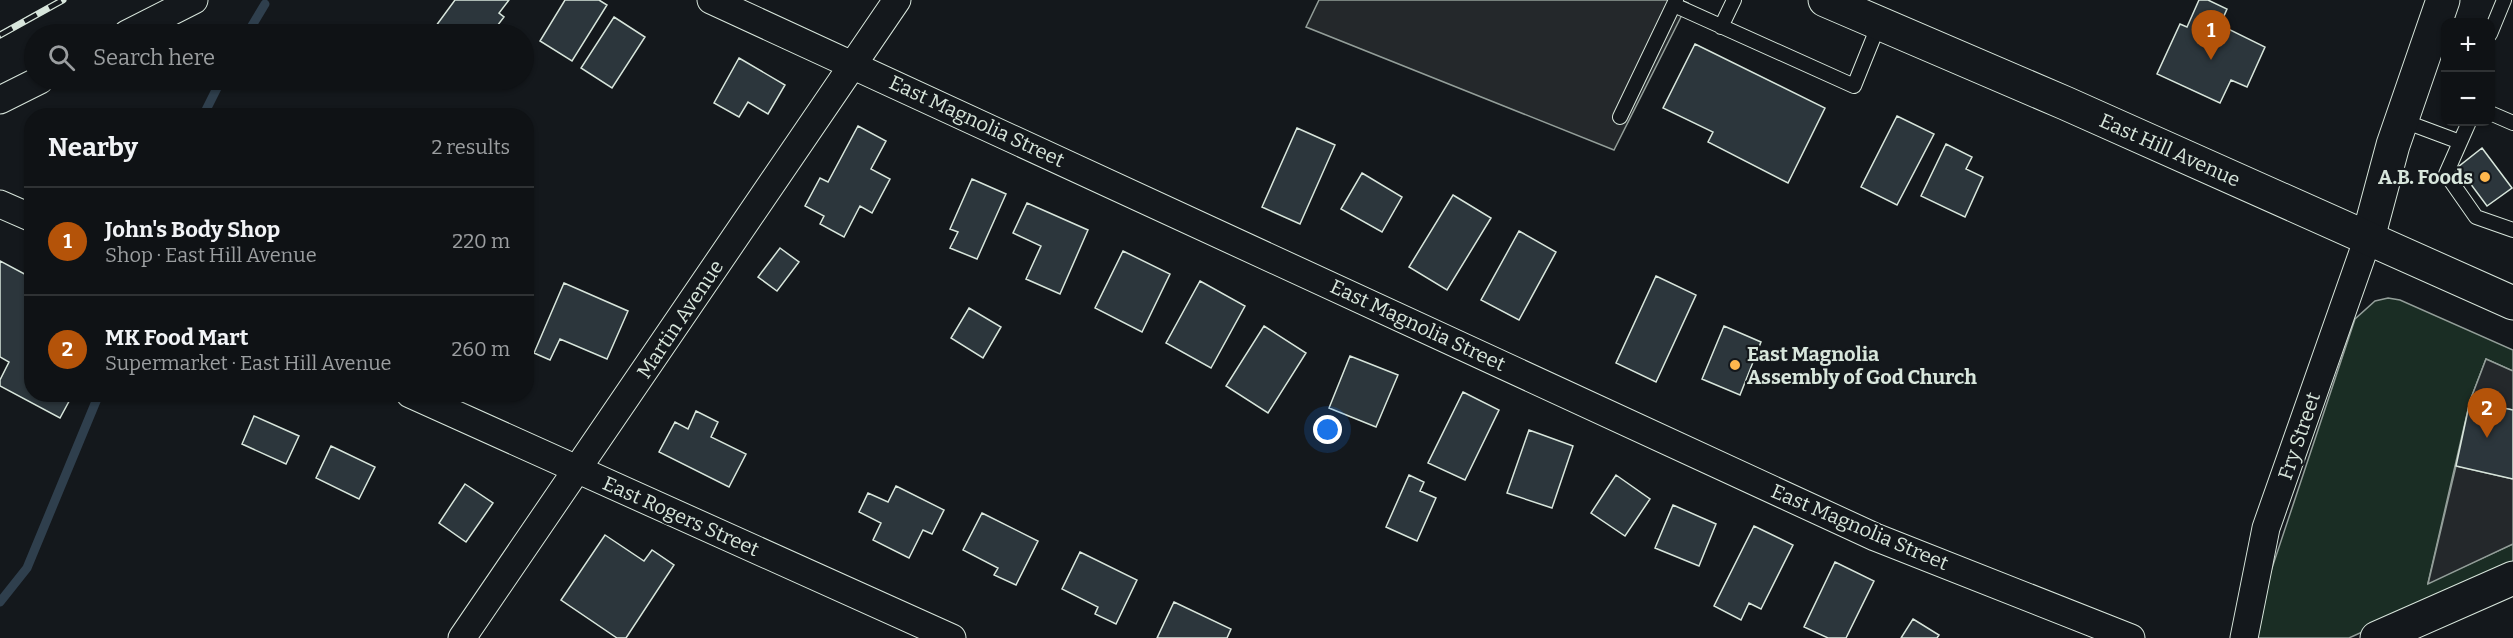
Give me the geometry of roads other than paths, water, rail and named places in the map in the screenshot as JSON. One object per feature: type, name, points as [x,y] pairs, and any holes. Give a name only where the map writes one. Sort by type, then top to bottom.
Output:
[{"type":"main road","name":"East Hill Avenue","points":[[1825,0],[2065,103],[2368,238],[2509,297]]},
{"type":"main road","points":[[2368,238],[2401,120],[2431,49],[2443,0]]},
{"type":"main road","points":[[2378,638],[2513,578]]},
{"type":"street","points":[[147,24],[194,0]]},
{"type":"street","name":"East Magnolia Street","points":[[711,0],[1875,537],[2131,638]]},
{"type":"street","name":"Martin Avenue","points":[[462,638],[897,0]]},
{"type":"street","points":[[0,100],[24,88]]},
{"type":"street","points":[[0,204],[24,214]]},
{"type":"street","name":"Fry Street","points":[[2244,638],[2266,528],[2368,238]]},
{"type":"street","name":"East Rogers Street","points":[[428,402],[951,638]]},
{"type":"lane","points":[[1721,27],[1734,0]]},
{"type":"lane","points":[[2495,22],[2504,0]]},
{"type":"lane","points":[[1620,117],[1675,3],[1721,27],[1854,86],[1880,24]]},
{"type":"lane","points":[[2495,115],[2513,123]]},
{"type":"lane","points":[[2401,120],[2460,142]]},
{"type":"lane","points":[[2467,126],[2446,174],[2476,217],[2513,230]]},
{"type":"waterway","points":[[253,24],[265,4]]},
{"type":"waterway","points":[[207,108],[216,90]]},
{"type":"waterway","points":[[0,602],[27,568],[96,402]]},
{"type":"railway","points":[[0,35],[63,0]]},
{"type":"place","name":"John's Body Shop","points":[[2211,60]]},
{"type":"place","name":"A.B. Foods","points":[[2485,177]]},
{"type":"place","name":"East Magnolia Assembly of God Church","points":[[1735,365]]},
{"type":"place","name":"MK Food Mart","points":[[2487,438]]}]
